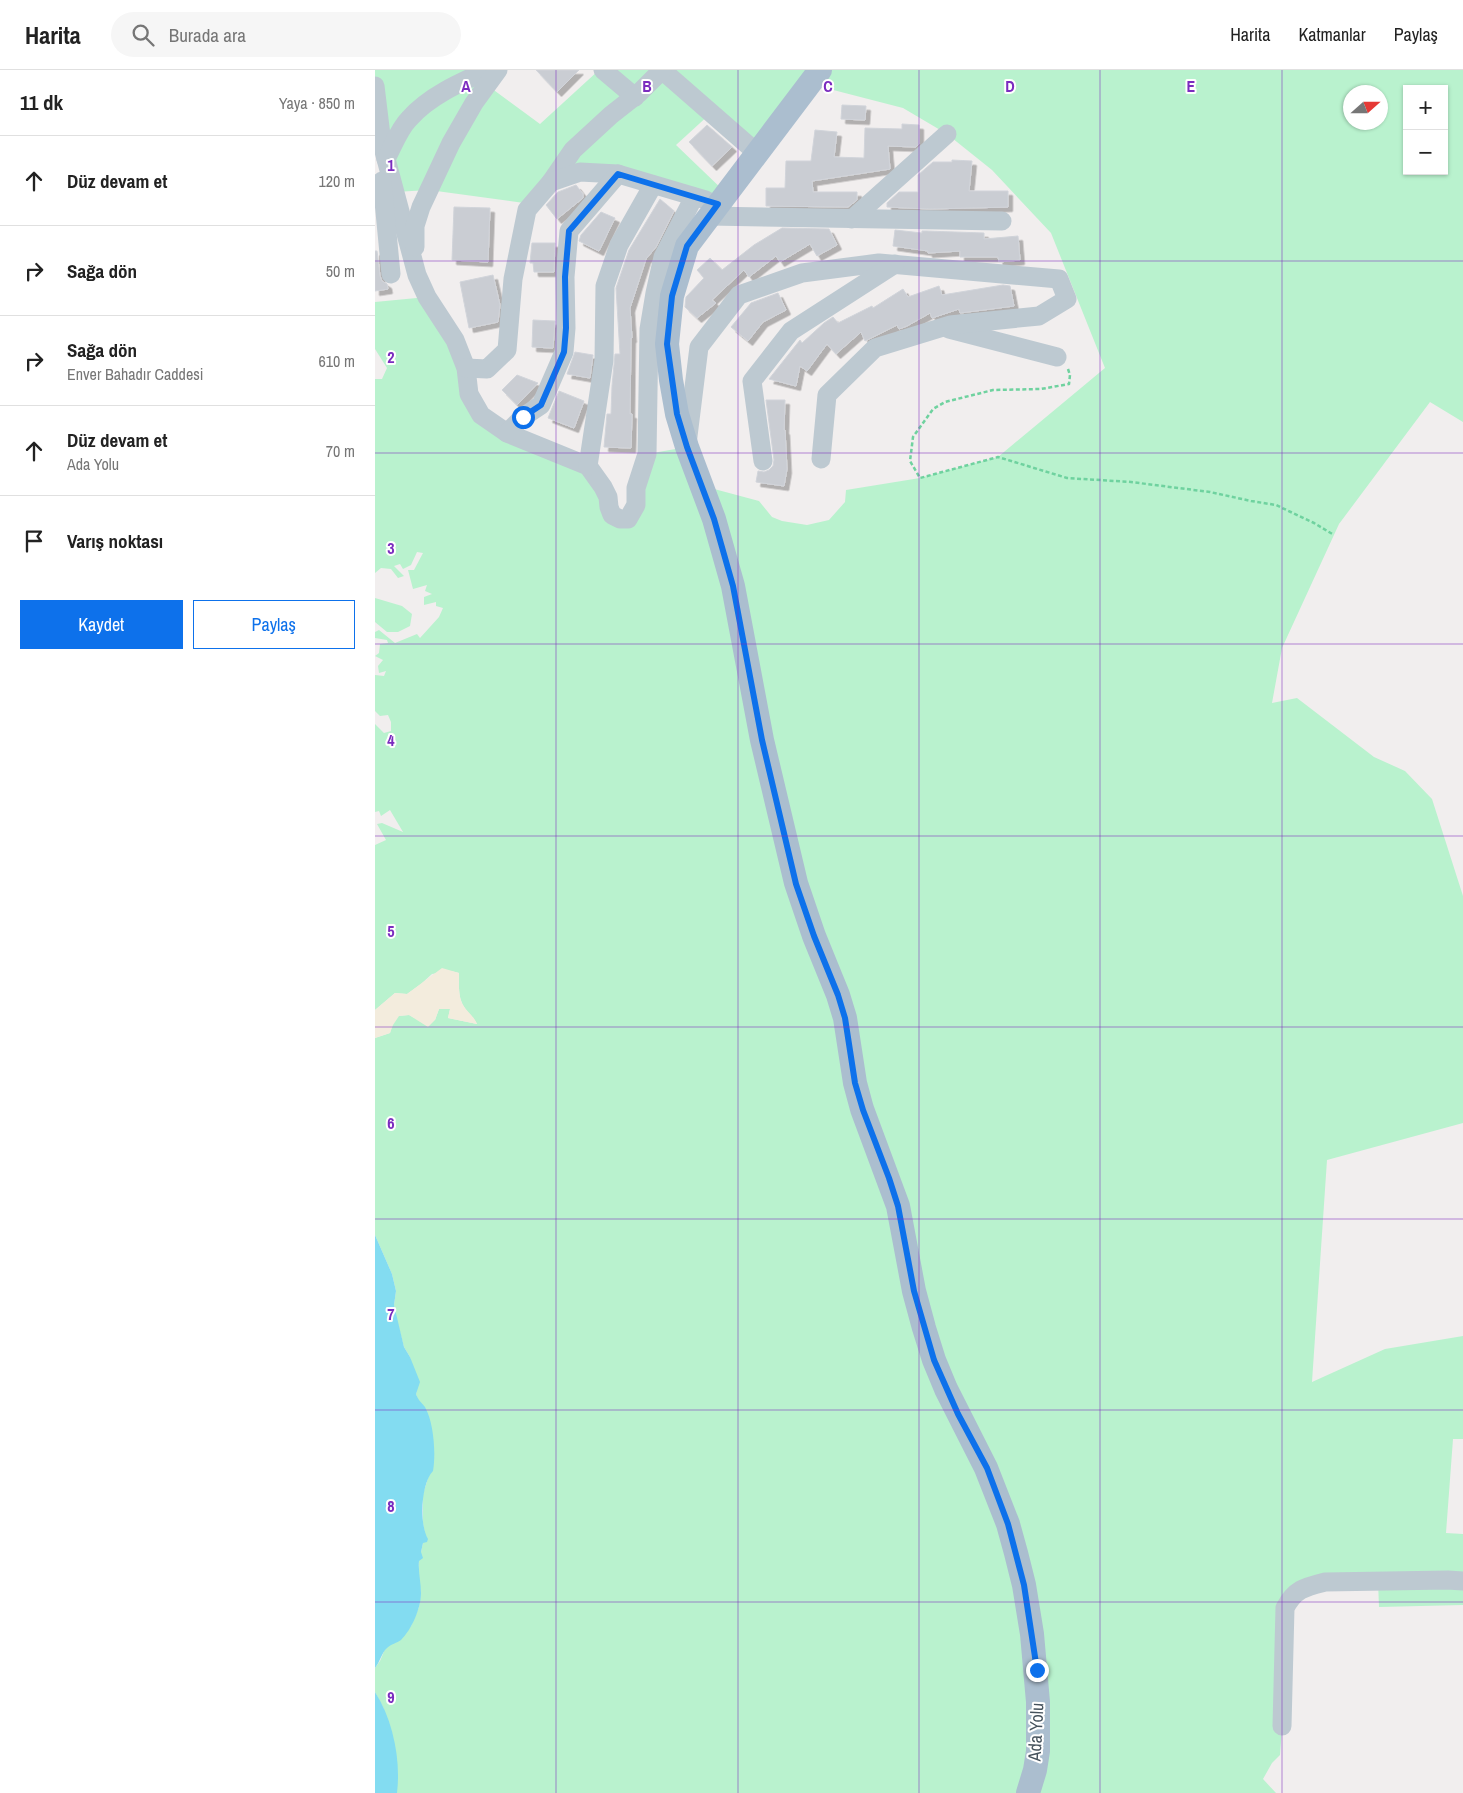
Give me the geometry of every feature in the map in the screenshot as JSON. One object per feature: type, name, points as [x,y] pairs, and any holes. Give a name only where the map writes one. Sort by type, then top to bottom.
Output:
[{"type":"main road","name":"Ada Yolu","points":[[820,70],[687,246],[672,296],[667,344],[671,380],[677,414],[687,447],[711,511],[729,570],[762,740],[796,884],[845,1018],[855,1083],[898,1206],[914,1291],[924,1328],[946,1389],[987,1468],[1008,1524],[1024,1585],[1037,1670],[1039,1702],[1035,1770],[1028,1793]]},
{"type":"street","points":[[488,70],[467,79],[432,100],[409,119],[383,173],[415,268],[427,297],[455,340],[466,368],[469,394],[481,415],[507,433],[588,466],[608,497],[612,515],[620,519],[628,519],[636,505],[636,488],[647,454],[649,329],[663,256],[694,197]]},
{"type":"street","points":[[415,268],[415,226],[421,207],[451,143],[474,103],[498,70]]},
{"type":"street","points":[[603,70],[635,96]]},
{"type":"street","points":[[466,368],[487,369],[507,350],[513,279],[527,210],[551,182],[573,150],[662,70],[757,153]]},
{"type":"street","points":[[375,86],[382,144],[391,274]]},
{"type":"street","points":[[852,219],[947,134]]},
{"type":"street","points":[[551,182],[580,172],[618,174],[694,197],[714,210],[852,219],[1002,221]]},
{"type":"street","points":[[507,433],[523,417],[541,405],[564,352],[566,328],[565,277],[569,231],[618,174]]},
{"type":"street","points":[[588,466],[604,360],[605,286],[619,245],[653,184]]},
{"type":"street","points":[[687,447],[699,347],[739,296],[802,272],[879,263],[1059,279],[1067,299],[1039,316],[950,325],[875,348],[827,395],[821,460]]},
{"type":"street","points":[[763,461],[752,381],[791,331],[895,264]]},
{"type":"street","points":[[942,327],[1057,357]]},
{"type":"street","points":[[1282,1726],[1285,1608],[1292,1595],[1310,1586],[1325,1582],[1463,1581]]},
{"type":"path","points":[[1057,357],[1065,363],[1070,375],[1069,384],[1041,389],[993,390],[945,402],[933,409],[913,437],[910,461],[920,478],[998,457],[1067,478],[1131,482],[1210,492],[1251,502],[1276,505],[1315,523],[1334,535]]},
{"type":"green space","points":[[375,70],[498,70],[487,85],[540,124],[599,70],[1463,70],[1463,422],[1430,402],[1339,524],[1282,648],[1272,703],[1297,698],[1374,757],[1405,771],[1432,799],[1463,896],[1463,1123],[1327,1160],[1312,1382],[1385,1349],[1463,1336],[1463,1439],[1453,1439],[1446,1533],[1463,1534],[1463,1605],[1379,1607],[1378,1581],[1292,1595],[1280,1755],[1272,1763],[1263,1779],[1276,1793],[397,1793],[397,1769],[393,1738],[383,1707],[375,1692],[375,1668],[385,1649],[411,1626],[419,1607],[421,1593],[418,1575],[419,1561],[425,1534],[423,1494],[429,1475],[427,1414],[416,1394],[417,1388],[410,1357],[404,1347],[396,1317],[394,1305],[396,1291],[392,1274],[375,1235],[375,1038],[390,1033],[392,1025],[398,1016],[409,1015],[417,1019],[435,1020],[439,1009],[450,1009],[448,1018],[477,1024],[463,1006],[459,988],[459,973],[451,971],[432,974],[407,994],[395,993],[375,1010],[375,845],[386,840],[377,824],[382,823],[403,832],[390,810],[381,816],[379,811],[375,812],[375,724],[384,733],[391,731],[391,722],[388,715],[380,716],[375,711],[375,675],[384,676],[386,671],[379,673],[378,666],[383,660],[375,656],[379,653],[380,644],[388,643],[387,640],[375,638],[375,632],[379,630],[395,643],[417,634],[420,638],[439,617],[443,608],[436,606],[436,602],[424,605],[424,597],[432,594],[425,591],[427,585],[413,589],[408,570],[414,570],[423,553],[417,552],[411,565],[403,569],[400,564],[394,566],[404,576],[398,578],[391,569],[381,568],[375,573],[375,379],[382,379],[387,368],[375,349],[375,302],[427,297],[481,415],[588,466],[620,519],[647,454],[687,447],[703,486],[759,501],[772,517],[782,521],[807,525],[829,520],[845,502],[846,490],[920,478],[998,457],[1105,368],[1051,233],[992,170],[947,134],[903,108],[810,84],[757,153],[711,113],[676,145],[726,193],[718,204],[580,172],[531,204],[429,190],[395,192],[375,86]]},
{"type":"green space","points":[[375,598],[402,606],[412,614],[410,626],[398,632],[387,632],[375,622]]},
{"type":"sand","points":[[442,968],[459,973],[461,1002],[477,1024],[448,1018],[450,1009],[439,1009],[435,1020],[428,1027],[409,1015],[399,1016],[390,1033],[375,1038],[375,1010],[395,993],[407,994]]},
{"type":"water","points":[[375,1235],[392,1274],[396,1291],[394,1305],[404,1347],[420,1382],[416,1394],[428,1414],[434,1456],[433,1471],[429,1477],[424,1494],[422,1514],[428,1539],[427,1542],[423,1543],[421,1552],[423,1558],[419,1561],[421,1593],[418,1612],[405,1635],[401,1640],[390,1645],[385,1650],[375,1668]]},
{"type":"water","points":[[375,1692],[387,1715],[397,1754],[397,1793],[375,1793]]},
{"type":"building","points":[[536,70],[579,70],[557,92]]},
{"type":"building","points":[[842,105],[866,106],[865,120],[841,119]]},
{"type":"building","points":[[902,124],[919,125],[919,144],[916,147],[888,146],[890,169],[812,181],[813,192],[857,192],[857,200],[848,207],[766,206],[766,188],[785,188],[786,161],[811,161],[815,130],[837,132],[834,157],[864,158],[865,128],[902,129]]},
{"type":"building","points":[[707,125],[732,147],[712,166],[689,142]]},
{"type":"building","points":[[952,160],[972,161],[969,191],[1008,191],[1008,207],[930,209],[887,207],[887,203],[899,192],[918,192],[918,175],[933,162],[952,162]]},
{"type":"building","points":[[576,185],[583,194],[583,198],[557,219],[546,205],[558,192]]},
{"type":"building","points":[[660,199],[674,211],[656,247],[646,259],[630,308],[632,338],[631,448],[604,447],[607,414],[611,414],[615,354],[620,354],[616,288],[629,250]]},
{"type":"building","points":[[454,207],[490,208],[488,262],[452,260]]},
{"type":"building","points":[[601,212],[615,218],[599,251],[579,241],[581,235]]},
{"type":"building","points":[[782,228],[829,229],[837,245],[817,256],[810,244],[780,262],[776,256],[749,277],[744,270],[712,300],[716,303],[697,318],[685,307],[686,297],[704,278],[697,270],[710,258],[722,270],[754,245]]},
{"type":"building","points":[[895,230],[922,233],[922,231],[984,233],[984,239],[1018,236],[1020,260],[999,262],[998,257],[960,257],[960,251],[928,253],[928,251],[893,246]]},
{"type":"building","points":[[532,243],[555,243],[554,272],[534,272],[533,263],[530,263]]},
{"type":"building","points":[[375,251],[377,251],[380,276],[382,281],[387,284],[388,289],[375,291]]},
{"type":"building","points":[[493,275],[500,305],[498,322],[469,328],[460,282]]},
{"type":"building","points":[[1003,285],[1010,286],[1014,306],[960,313],[959,309],[932,318],[930,313],[907,326],[899,329],[897,325],[865,341],[861,332],[836,354],[827,344],[807,371],[800,366],[796,386],[769,379],[800,340],[802,343],[833,317],[838,323],[872,306],[873,308],[903,289],[908,297],[939,286],[942,295]]},
{"type":"building","points":[[778,293],[786,310],[763,322],[748,341],[731,327],[751,303]]},
{"type":"building","points":[[533,320],[555,321],[553,348],[532,347]]},
{"type":"building","points":[[575,352],[593,355],[590,378],[567,374]]},
{"type":"building","points":[[517,375],[538,383],[517,405],[502,390]]},
{"type":"building","points":[[559,391],[584,401],[574,428],[548,418]]},
{"type":"building","points":[[766,400],[785,400],[784,430],[787,469],[784,486],[756,482],[758,471],[764,472],[769,470],[773,466],[774,460]]},
{"type":"route","points":[[523,417],[541,405],[564,352],[566,328],[565,277],[569,231],[618,174],[718,204],[687,246],[672,296],[667,344],[677,414],[725,554],[733,586],[753,701],[796,884],[845,1018],[855,1083],[898,1206],[914,1291],[934,1360],[958,1414],[987,1468],[1008,1524],[1024,1585],[1037,1670]]}]
